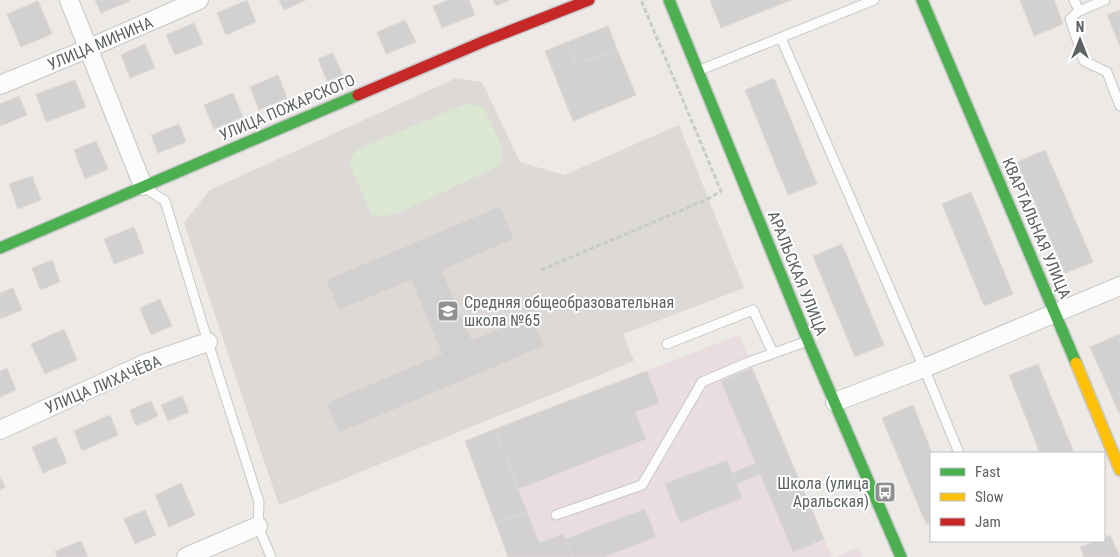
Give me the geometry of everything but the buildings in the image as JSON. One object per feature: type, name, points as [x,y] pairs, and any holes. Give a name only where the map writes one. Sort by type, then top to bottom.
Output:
[{"type":"street","points":[[69,0],[143,186]]},
{"type":"street","name":"УЛИЦА МИНИНА","points":[[0,84],[87,49],[199,0]]},
{"type":"street","name":"УЛИЦА ПОЖАРСКОГО","points":[[0,248],[487,40],[589,0]]},
{"type":"street","name":"АРАЛЬСКАЯ УЛИЦА","points":[[669,0],[808,341],[901,557]]},
{"type":"street","name":"КВАРТАЛЬНАЯ УЛИЦА","points":[[922,0],[1056,313],[1120,470]]},
{"type":"street","points":[[835,402],[924,368],[1120,286]]},
{"type":"street","name":"УЛИЦА ЛИХАЧЁВА","points":[[0,430],[144,364],[208,342]]},
{"type":"street","points":[[186,557],[258,526]]},
{"type":"lane","points":[[698,71],[874,0]]},
{"type":"lane","points":[[1074,0],[1079,11]]},
{"type":"lane","points":[[1105,0],[1079,11],[1070,19],[1084,61],[1107,72],[1120,106]]},
{"type":"lane","points":[[781,38],[959,452]]},
{"type":"lane","points":[[143,186],[165,202],[259,502],[258,526],[270,557]]},
{"type":"lane","points":[[667,344],[753,310],[773,353]]},
{"type":"lane","points":[[556,515],[642,485],[702,382],[749,362],[808,341]]},
{"type":"path","points":[[541,270],[708,199],[721,191],[641,0]]},
{"type":"shaded area","name":"Средняя общеобразовательная школа №65","points":[[456,78],[482,82],[520,162],[564,175],[679,125],[744,288],[623,334],[634,361],[279,505],[184,223],[210,190]]},
{"type":"shaded area","points":[[739,335],[832,557],[508,557],[465,441]]},
{"type":"shaded area","points":[[858,547],[862,557],[836,557]]},
{"type":"green space","points":[[467,103],[484,108],[502,147],[502,159],[497,167],[396,214],[372,215],[350,166],[351,157],[358,149]]},
{"type":"traffic: fast","points":[[669,0],[808,341],[901,557]]},
{"type":"traffic: fast","points":[[922,0],[1076,363]]},
{"type":"traffic: fast","points":[[0,248],[358,95]]},
{"type":"traffic: slow","points":[[1076,363],[1120,470]]},
{"type":"traffic: jam","points":[[358,95],[487,40],[589,0]]},
{"type":"place","name":"Средняя общеобразовательная школа №65","points":[[448,311]]},
{"type":"place","name":"Школа (улица Аральская)","points":[[885,492]]}]
